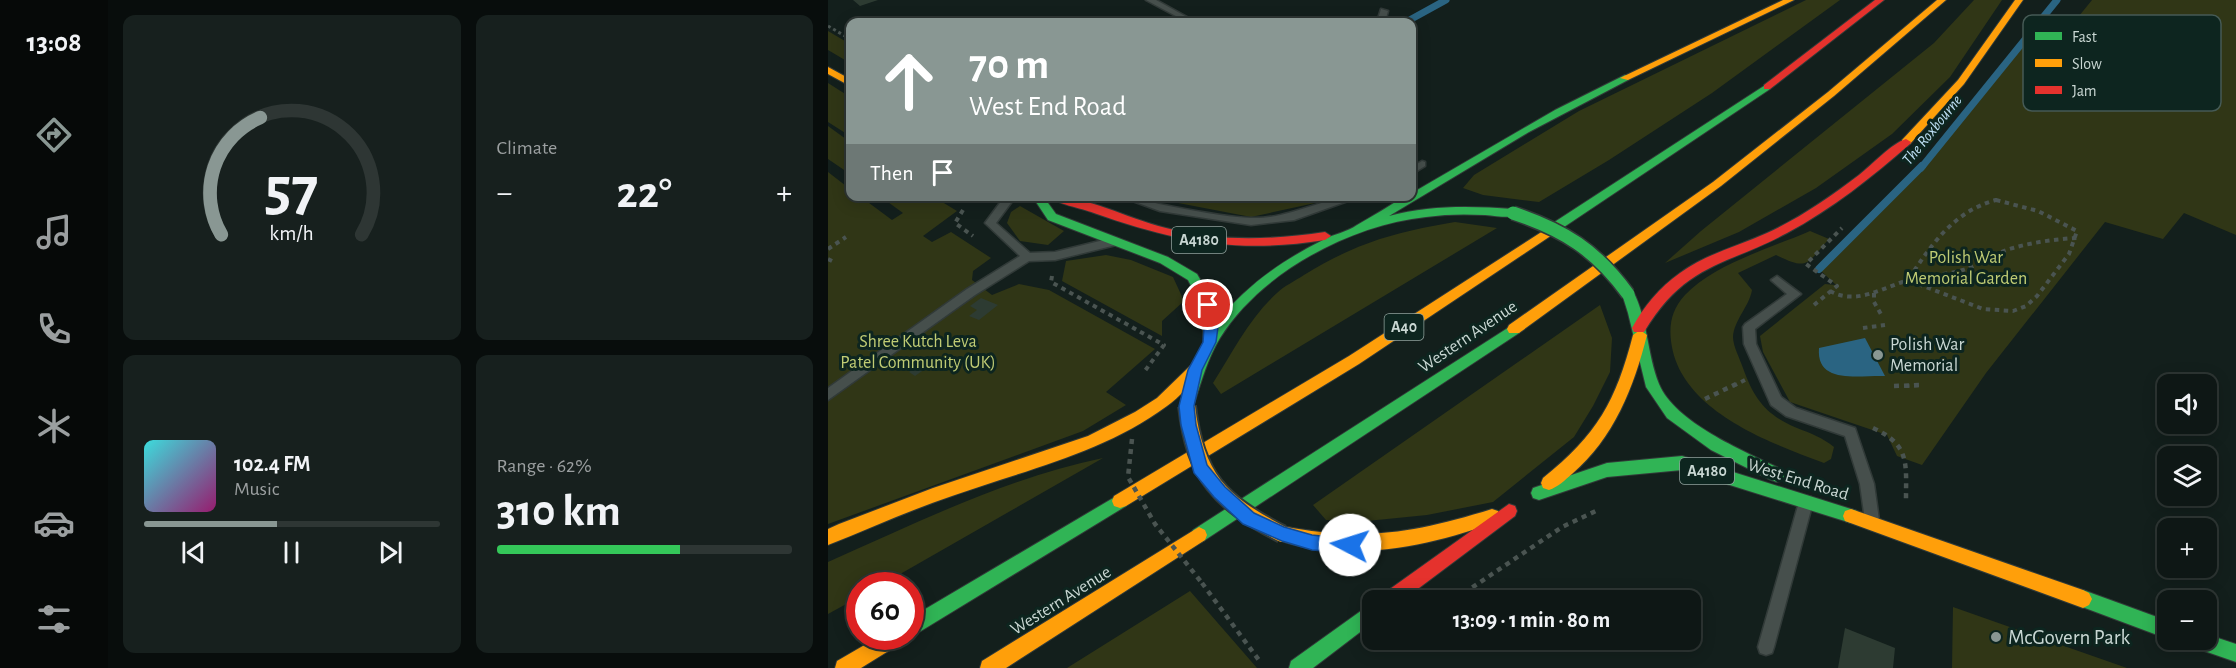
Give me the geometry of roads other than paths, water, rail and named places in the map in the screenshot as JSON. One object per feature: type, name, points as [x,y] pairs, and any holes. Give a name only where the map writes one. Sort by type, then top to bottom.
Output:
[{"type":"main road","points":[[1416,194],[1587,96],[1790,0]]},
{"type":"main road","name":"A40","points":[[924,620],[1364,353],[1767,86],[1880,0]]},
{"type":"main road","name":"Western Avenue","points":[[989,668],[1388,414],[1563,295],[1653,231],[1815,108],[1942,0]]},
{"type":"main road","points":[[1403,590],[1524,502],[1581,456],[1605,427],[1623,398],[1648,310],[1669,285],[1706,262],[1803,218],[1865,173],[1920,128],[1973,67],[2019,0]]},
{"type":"main road","points":[[828,70],[846,81]]},
{"type":"main road","name":"A4180","points":[[1041,201],[1052,217],[1164,260],[1193,277],[1208,305],[1211,327],[1210,342]]},
{"type":"main road","name":"A4180","points":[[1079,201],[1144,226],[1185,238],[1238,243],[1301,242],[1357,228]]},
{"type":"main road","points":[[1403,201],[1271,274],[1227,317],[1195,370],[1187,406],[1188,425],[1200,468],[1219,492],[1249,518],[1282,534],[1312,542],[1350,545],[1434,536],[1524,502]]},
{"type":"main road","points":[[1357,228],[1411,215],[1457,210],[1513,213],[1564,231],[1580,240],[1616,274],[1628,294],[1640,332]]},
{"type":"main road","name":"West End Road","points":[[1640,332],[1653,387],[1672,414],[1716,445],[1872,522]]},
{"type":"main road","points":[[828,537],[858,524],[1095,441],[1127,424],[1163,400],[1195,370]]},
{"type":"main road","name":"West End Road","points":[[1524,502],[1606,470],[1682,463],[1872,522],[2157,626]]},
{"type":"main road","points":[[1298,668],[1362,620]]},
{"type":"main road","points":[[2217,647],[2236,653]]},
{"type":"main road","points":[[844,668],[874,650]]},
{"type":"lane","points":[[1150,0],[1184,18]]},
{"type":"lane","points":[[1382,18],[1384,11]]},
{"type":"lane","points":[[1416,168],[1422,164]]},
{"type":"lane","points":[[1007,201],[990,223],[1027,257]]},
{"type":"lane","points":[[1139,201],[1160,208],[1251,222],[1294,217],[1342,201]]},
{"type":"lane","points":[[828,396],[971,292],[1027,257],[1055,256],[1113,242]]},
{"type":"lane","points":[[1777,279],[1795,294],[1749,327],[1750,344],[1776,401],[1791,412],[1850,432],[1867,484],[1872,522]]},
{"type":"lane","points":[[1766,648],[1806,501]]},
{"type":"water","points":[[1865,338],[1885,376],[1841,376],[1824,368],[1820,360],[1819,348]]},
{"type":"waterway","points":[[1413,18],[1446,0]]},
{"type":"waterway","name":"The Roxbourne","points":[[2045,15],[2057,0]]},
{"type":"waterway","name":"The Roxbourne","points":[[1921,168],[2023,42]]},
{"type":"waterway","name":"The Roxbourne","points":[[1819,269],[1922,166]]},
{"type":"place","name":"Polish War Memorial","points":[[1878,355]]},
{"type":"place","name":"McGovern Park","points":[[1996,637]]},
{"type":"park label","name":"Polish War Memorial Garden","points":[[1966,268]]},
{"type":"park label","name":"Shree Kutch Leva Patel Community (UK)","points":[[918,352]]}]
